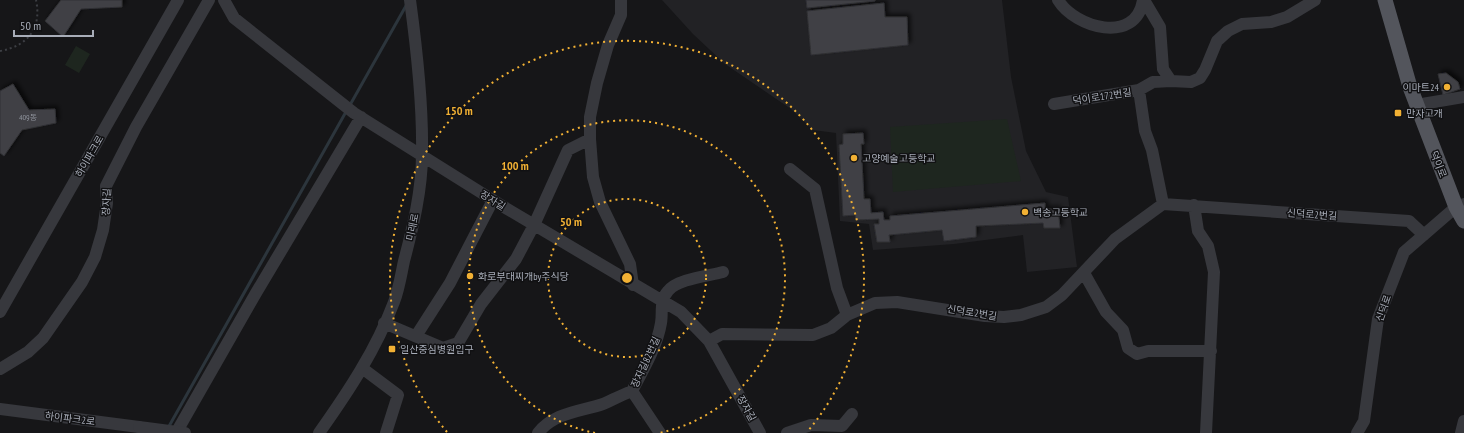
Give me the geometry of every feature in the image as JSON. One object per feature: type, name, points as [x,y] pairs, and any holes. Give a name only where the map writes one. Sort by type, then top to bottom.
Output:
[{"type":"main road","name":"덕이로","points":[[1385,0],[1416,105],[1460,205],[1464,221]]},
{"type":"street","name":"하이파크로","points":[[0,312],[178,0]]},
{"type":"street","name":"장자길","points":[[0,368],[28,352],[43,338],[82,282],[95,257],[103,230],[107,204],[106,186],[136,127],[209,0]]},
{"type":"street","name":"장자길","points":[[224,0],[234,18],[357,115],[534,225],[633,285],[681,312],[709,341],[760,433]]},
{"type":"street","name":"미래로","points":[[319,433],[362,368],[384,323],[394,301],[409,245],[418,200],[422,155],[419,81],[410,0]]},
{"type":"street","points":[[621,0],[621,15],[608,45],[597,83],[590,117],[590,139],[594,177],[600,202],[630,264],[633,285]]},
{"type":"street","points":[[1058,0],[1064,10],[1078,19],[1092,25],[1120,28],[1131,22],[1141,11],[1144,0]]},
{"type":"street","points":[[1144,0],[1160,27],[1163,69],[1171,81]]},
{"type":"street","name":"덕이로172번길","points":[[1054,104],[1139,90],[1153,82],[1191,82],[1200,78],[1205,70],[1217,40],[1228,31],[1242,24],[1271,22],[1287,17],[1315,0]]},
{"type":"street","points":[[1139,90],[1145,131],[1152,150],[1163,204]]},
{"type":"street","points":[[1416,105],[1464,97]]},
{"type":"street","points":[[176,433],[357,115]]},
{"type":"street","points":[[384,323],[443,348],[458,343],[481,304],[516,259],[534,225],[568,150],[590,139]]},
{"type":"street","points":[[790,169],[815,189],[837,288],[847,315]]},
{"type":"street","points":[[416,336],[450,283],[493,200]]},
{"type":"street","name":"신덕로2번길","points":[[709,341],[722,334],[813,335],[831,328],[847,315],[875,303],[897,302],[985,316],[1004,317],[1021,315],[1046,307],[1062,295],[1115,239],[1163,204],[1409,221],[1424,235]]},
{"type":"street","points":[[1194,205],[1198,231],[1208,246],[1214,272],[1206,433]]},
{"type":"street","name":"신덕로","points":[[1357,433],[1364,421],[1378,319],[1404,252],[1460,205]]},
{"type":"street","points":[[662,302],[668,290],[681,282],[722,272]]},
{"type":"street","points":[[1084,273],[1106,312],[1123,330],[1128,348],[1137,354],[1148,351],[1211,351]]},
{"type":"street","name":"장자길82번길","points":[[538,433],[542,427],[564,413],[602,404],[632,391],[655,344],[661,323],[662,302]]},
{"type":"street","points":[[362,368],[398,395],[386,433]]},
{"type":"street","points":[[632,391],[660,433]]},
{"type":"street","name":"하이파크2로","points":[[0,409],[185,433]]},
{"type":"street","points":[[787,433],[811,425],[842,426],[852,414]]},
{"type":"street","points":[[1461,433],[1464,421]]},
{"type":"path","points":[[0,51],[18,46],[32,34],[37,22],[38,10],[36,0]]},
{"type":"shaded area","points":[[662,0],[1002,0],[1011,77],[1026,151],[1046,192],[1068,197],[1077,267],[1027,272],[1023,235],[954,244],[873,250],[869,224],[840,221],[836,133],[813,130],[791,109],[725,64],[693,34]]},
{"type":"shaded area","points":[[76,46],[90,54],[79,73],[65,65]]},
{"type":"shaded area","points":[[1007,119],[1021,181],[893,192],[890,127]]},
{"type":"building","points":[[61,0],[122,0],[122,7],[81,9],[63,37],[45,21]]},
{"type":"building","points":[[806,0],[875,0],[875,1],[807,8]]},
{"type":"building","points":[[884,3],[885,17],[907,17],[908,45],[811,55],[807,11]]},
{"type":"building","points":[[1446,73],[1458,82],[1460,89],[1443,95],[1438,74]]},
{"type":"building","points":[[13,84],[29,110],[55,109],[56,123],[22,130],[4,156],[0,153],[0,91]]},
{"type":"building","points":[[863,133],[864,144],[861,144],[864,199],[870,199],[871,213],[883,212],[884,220],[890,220],[890,216],[1045,203],[1045,209],[1058,209],[1060,228],[1044,228],[1043,223],[976,226],[976,237],[944,241],[942,230],[889,235],[890,242],[877,242],[874,224],[879,224],[879,219],[856,220],[855,215],[843,216],[839,145],[843,144],[843,134]]},
{"type":"waterway","points":[[350,105],[407,4]]},
{"type":"waterway","points":[[168,428],[347,110]]},
{"type":"place","name":"이마트24","points":[[1447,87]]},
{"type":"place","name":"만자고개","points":[[1398,113]]},
{"type":"place","name":"고양예술고등학교","points":[[854,158]]},
{"type":"place","name":"백송고등학교","points":[[1025,212]]},
{"type":"place","name":"화로부대찌개by주식당","points":[[470,276]]},
{"type":"place","name":"일산중심병원입구","points":[[392,349]]}]
